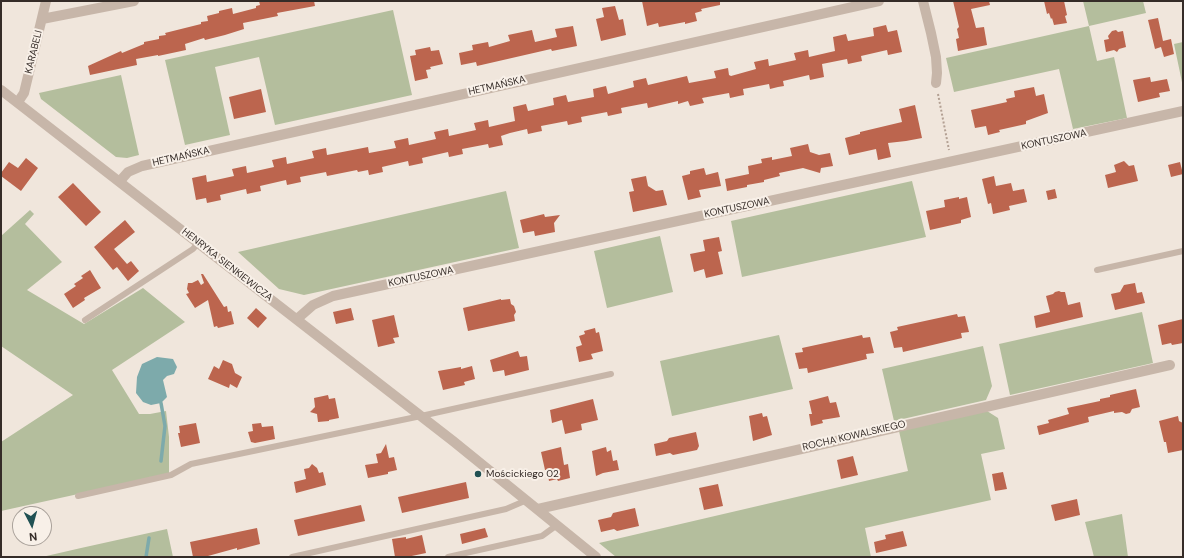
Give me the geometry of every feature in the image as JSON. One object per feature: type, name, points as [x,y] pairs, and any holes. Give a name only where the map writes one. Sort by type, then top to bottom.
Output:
[{"type":"street","name":"KARABELI","points":[[18,102],[24,93],[46,1]]},
{"type":"street","points":[[42,19],[134,1]]},
{"type":"street","name":"HETMAŃSKA","points":[[120,181],[128,172],[142,166],[879,1]]},
{"type":"street","points":[[923,1],[936,57],[936,83]]},
{"type":"street","name":"HENRYKA SIENKIEWICZA","points":[[1,90],[199,242],[453,441],[596,557]]},
{"type":"street","name":"KONTUSZOWA","points":[[297,319],[313,305],[333,296],[1183,111]]},
{"type":"street","name":"ROCHA KOWALSKIEGO","points":[[538,509],[1170,365]]},
{"type":"lane","points":[[85,320],[193,249],[199,242]]},
{"type":"lane","points":[[1096,270],[1183,251]]},
{"type":"lane","points":[[78,496],[171,475],[191,464],[421,416],[611,374]]},
{"type":"lane","points":[[292,557],[506,508],[527,500]]},
{"type":"lane","points":[[448,557],[542,536],[557,525]]},
{"type":"path","points":[[936,83],[952,162]]},
{"type":"green space","points":[[1083,1],[1143,1],[1146,13],[1089,26]]},
{"type":"green space","points":[[393,10],[412,95],[275,125],[259,57],[215,67],[230,135],[185,145],[165,60]]},
{"type":"green space","points":[[1089,26],[1097,61],[1114,57],[1127,118],[1073,129],[1059,69],[954,92],[946,58]]},
{"type":"green space","points":[[1183,42],[1183,87],[1174,44]]},
{"type":"green space","points":[[121,75],[139,155],[127,158],[116,157],[41,99],[39,93]]},
{"type":"green space","points":[[912,181],[926,237],[742,277],[731,221]]},
{"type":"green space","points":[[506,191],[519,248],[304,295],[279,289],[238,252]]},
{"type":"green space","points":[[30,210],[34,214],[25,224],[62,262],[27,290],[84,324],[143,288],[185,322],[112,370],[139,414],[150,414],[166,411],[169,437],[169,474],[24,506],[12,506],[12,509],[1,511],[1,442],[73,395],[1,346],[1,236]]},
{"type":"green space","points":[[660,236],[673,292],[607,308],[594,251]]},
{"type":"green space","points":[[1142,312],[1153,363],[1010,395],[999,344]]},
{"type":"green space","points":[[779,335],[793,389],[672,416],[660,361]]},
{"type":"green space","points":[[983,346],[992,386],[986,400],[894,421],[882,369]]},
{"type":"green space","points":[[987,411],[998,418],[1005,449],[981,454],[991,500],[865,528],[871,557],[616,557],[599,543],[908,471],[899,431]]},
{"type":"green space","points":[[1122,514],[1128,557],[1094,557],[1085,522]]},
{"type":"green space","points":[[167,529],[173,557],[42,557],[81,548]]},
{"type":"water","points":[[157,357],[173,359],[177,367],[174,374],[167,376],[163,380],[167,397],[161,403],[151,405],[143,402],[136,393],[137,377],[142,364]]},
{"type":"building","points":[[259,1],[314,1],[315,6],[277,13],[278,16],[243,23],[244,29],[185,44],[186,50],[136,59],[137,65],[90,75],[88,66],[121,51],[122,53],[144,44],[144,42],[159,39],[159,36],[166,35],[165,33],[201,24],[201,22],[208,21],[207,16],[219,13],[219,11],[232,8],[233,14],[256,8],[256,6],[260,5]]},
{"type":"building","points":[[642,1],[720,1],[720,5],[701,9],[702,11],[695,13],[697,21],[659,27],[658,23],[647,26]]},
{"type":"building","points":[[953,1],[989,1],[990,5],[971,9],[976,28],[984,27],[987,45],[958,51],[956,39],[959,38],[957,29],[959,27]]},
{"type":"building","points":[[1044,1],[1064,1],[1067,23],[1054,25],[1049,13],[1047,14]]},
{"type":"building","points":[[615,6],[619,20],[623,19],[626,35],[601,41],[596,19],[604,17],[602,8]]},
{"type":"building","points":[[1158,18],[1163,41],[1171,39],[1174,54],[1164,57],[1161,47],[1155,49],[1148,20]]},
{"type":"building","points":[[886,25],[888,32],[897,30],[902,52],[888,55],[887,50],[861,56],[862,61],[848,64],[847,59],[822,64],[824,77],[810,80],[809,75],[783,81],[784,86],[770,89],[769,84],[743,89],[744,95],[730,98],[729,93],[702,98],[704,103],[690,106],[688,101],[678,104],[678,101],[648,108],[647,103],[621,108],[622,113],[608,116],[607,112],[581,117],[582,122],[568,125],[567,121],[541,126],[542,131],[528,134],[527,129],[510,133],[501,136],[503,145],[489,148],[488,144],[462,149],[463,154],[449,157],[448,152],[422,158],[423,163],[409,166],[408,161],[382,167],[383,172],[369,175],[368,170],[358,172],[357,170],[327,176],[326,172],[300,177],[301,182],[287,185],[286,180],[260,186],[261,191],[247,194],[246,189],[220,195],[221,200],[207,203],[206,198],[196,200],[192,178],[206,175],[207,182],[234,176],[232,169],[246,166],[247,173],[274,167],[272,160],[286,157],[287,164],[314,158],[312,151],[326,148],[327,155],[368,147],[369,153],[396,148],[394,141],[408,138],[409,145],[436,139],[434,132],[448,129],[449,136],[476,130],[474,123],[488,120],[489,127],[515,121],[513,107],[526,104],[528,111],[554,105],[553,98],[566,95],[568,102],[594,97],[593,89],[606,86],[608,94],[634,87],[633,81],[646,78],[648,85],[687,76],[689,83],[716,78],[714,71],[728,68],[729,75],[731,76],[756,69],[754,62],[768,59],[769,66],[796,60],[794,53],[808,50],[809,57],[835,51],[833,37],[846,34],[848,41],[874,36],[873,28]]},
{"type":"building","points":[[573,26],[577,46],[552,51],[551,49],[477,66],[476,62],[461,65],[459,53],[473,50],[472,45],[488,42],[489,47],[510,41],[508,35],[532,30],[535,42],[557,37],[555,29]]},
{"type":"building","points":[[1116,30],[1118,32],[1123,31],[1126,47],[1119,49],[1117,52],[1114,50],[1106,52],[1104,40],[1109,39],[1108,36],[1112,31]]},
{"type":"building","points":[[430,47],[431,51],[439,50],[443,64],[430,67],[431,69],[426,70],[428,78],[415,81],[410,56],[416,55],[415,50]]},
{"type":"building","points":[[1150,77],[1151,82],[1167,79],[1170,91],[1159,93],[1160,97],[1138,102],[1133,80]]},
{"type":"building","points":[[1034,87],[1036,96],[1044,94],[1048,113],[1026,121],[1026,124],[999,130],[1000,132],[988,135],[986,126],[975,128],[971,110],[1007,102],[1006,99],[1015,97],[1014,91]]},
{"type":"building","points":[[261,89],[266,112],[234,119],[229,97]]},
{"type":"building","points":[[915,105],[922,138],[888,143],[891,157],[878,160],[876,149],[849,155],[845,138],[860,134],[860,132],[902,122],[899,109]]},
{"type":"building","points":[[808,144],[810,152],[819,155],[830,153],[833,166],[821,168],[820,173],[803,168],[779,173],[780,176],[764,180],[764,182],[727,191],[725,179],[749,174],[748,166],[762,163],[761,159],[772,157],[772,160],[792,156],[790,148]]},
{"type":"building","points":[[26,158],[38,168],[21,191],[1,176],[1,173],[9,162],[18,168]]},
{"type":"building","points":[[1124,161],[1129,166],[1134,165],[1138,181],[1108,188],[1105,175],[1116,172],[1114,165]]},
{"type":"building","points":[[1180,162],[1183,174],[1171,177],[1168,165]]},
{"type":"building","points":[[704,168],[706,175],[718,172],[721,186],[699,190],[701,197],[688,200],[682,176],[690,174],[690,171]]},
{"type":"building","points":[[646,176],[648,186],[656,191],[663,190],[667,205],[633,212],[629,192],[634,191],[631,179]]},
{"type":"building","points":[[994,176],[996,186],[1011,183],[1013,191],[1024,189],[1027,202],[1009,206],[1010,210],[993,214],[991,203],[988,204],[982,179]]},
{"type":"building","points":[[73,183],[101,212],[86,226],[58,197]]},
{"type":"building","points":[[1055,189],[1057,198],[1048,200],[1046,191]]},
{"type":"building","points":[[959,197],[959,199],[967,197],[971,217],[961,220],[961,223],[930,230],[926,211],[945,207],[944,200]]},
{"type":"building","points":[[544,214],[545,217],[560,215],[554,223],[555,232],[535,236],[534,231],[523,233],[520,220]]},
{"type":"building","points":[[125,220],[135,232],[114,249],[127,264],[131,261],[139,271],[128,281],[117,267],[113,270],[94,247]]},
{"type":"building","points":[[719,237],[722,251],[718,252],[723,274],[706,278],[704,269],[694,272],[690,254],[705,251],[703,240]]},
{"type":"building","points":[[90,270],[101,288],[84,298],[85,300],[73,308],[64,294],[76,286],[74,284],[83,278],[81,276]]},
{"type":"building","points":[[201,274],[203,274],[224,307],[227,306],[228,312],[231,311],[234,324],[218,328],[217,326],[214,327],[208,300],[195,308],[186,294],[189,293],[187,289],[188,283],[198,280],[201,285],[204,283]]},
{"type":"building","points":[[1135,283],[1137,293],[1142,292],[1145,303],[1115,310],[1111,294],[1120,292],[1124,285]]},
{"type":"building","points":[[1059,291],[1065,292],[1068,305],[1080,302],[1083,317],[1036,328],[1034,316],[1050,312],[1046,296]]},
{"type":"building","points":[[501,299],[510,299],[516,312],[514,315],[515,321],[468,331],[463,308]]},
{"type":"building","points":[[256,308],[267,318],[258,328],[247,318]]},
{"type":"building","points":[[351,308],[354,320],[336,324],[333,312]]},
{"type":"building","points":[[957,314],[958,317],[965,316],[969,332],[961,333],[962,338],[903,352],[902,347],[894,348],[890,332],[898,330],[897,327]]},
{"type":"building","points":[[394,315],[399,337],[393,338],[395,343],[378,347],[372,320]]},
{"type":"building","points":[[1183,319],[1183,343],[1162,345],[1158,325]]},
{"type":"building","points":[[595,328],[596,333],[599,332],[603,351],[591,354],[593,359],[579,362],[576,347],[582,345],[579,336],[585,334],[584,331]]},
{"type":"building","points":[[862,335],[863,338],[870,337],[874,353],[866,354],[867,359],[808,373],[807,368],[799,369],[795,353],[803,352],[802,348]]},
{"type":"building","points":[[518,351],[520,357],[527,356],[529,370],[505,376],[504,370],[493,372],[490,360]]},
{"type":"building","points":[[223,360],[232,364],[235,373],[242,377],[237,388],[230,384],[229,388],[208,379],[214,366],[219,369]]},
{"type":"building","points":[[472,366],[475,379],[464,382],[465,385],[443,390],[438,371],[461,367],[461,369]]},
{"type":"building","points":[[1136,389],[1140,407],[1132,409],[1130,413],[1114,413],[1114,411],[1088,417],[1089,422],[1039,435],[1037,426],[1049,423],[1048,420],[1069,414],[1067,408],[1100,401],[1100,399],[1110,397],[1110,395]]},
{"type":"building","points":[[328,395],[329,399],[335,398],[339,418],[318,422],[317,414],[310,412],[315,407],[314,398]]},
{"type":"building","points":[[828,396],[830,403],[836,402],[840,417],[822,420],[823,423],[811,426],[809,414],[812,414],[809,401]]},
{"type":"building","points":[[593,399],[598,420],[581,424],[582,430],[565,434],[562,420],[552,423],[550,410]]},
{"type":"building","points":[[762,413],[763,417],[767,416],[772,435],[753,441],[749,416]]},
{"type":"building","points":[[1178,416],[1179,421],[1183,423],[1183,450],[1168,453],[1159,421]]},
{"type":"building","points":[[196,423],[200,443],[181,447],[178,433],[180,433],[179,426]]},
{"type":"building","points":[[261,423],[262,427],[273,426],[275,439],[255,443],[251,442],[248,432],[253,431],[252,424]]},
{"type":"building","points":[[696,432],[699,446],[697,450],[673,455],[670,453],[656,456],[654,444],[667,441],[669,438]]},
{"type":"building","points":[[386,444],[389,458],[394,457],[397,470],[388,472],[388,474],[368,478],[365,465],[378,463],[376,454],[381,453]]},
{"type":"building","points":[[561,447],[564,465],[568,464],[570,478],[558,481],[557,479],[549,481],[541,452]]},
{"type":"building","points":[[606,447],[607,452],[611,450],[613,461],[617,460],[619,470],[596,476],[592,451]]},
{"type":"building","points":[[853,456],[858,475],[841,479],[837,460]]},
{"type":"building","points":[[312,464],[317,468],[319,473],[323,472],[326,485],[296,493],[294,482],[306,479],[304,469],[309,468]]},
{"type":"building","points":[[1003,472],[1007,489],[995,491],[992,474]]},
{"type":"building","points":[[466,482],[469,498],[402,513],[398,497]]},
{"type":"building","points":[[718,484],[723,506],[704,510],[699,488]]},
{"type":"building","points":[[1077,499],[1080,515],[1055,521],[1051,505]]},
{"type":"building","points":[[361,505],[365,521],[298,536],[294,520]]},
{"type":"building","points":[[635,508],[639,526],[617,531],[614,529],[601,532],[598,520],[611,517],[613,513]]},
{"type":"building","points":[[257,528],[260,544],[237,550],[237,548],[208,556],[193,557],[190,542]]},
{"type":"building","points":[[485,528],[488,537],[462,544],[460,534]]},
{"type":"building","points":[[903,531],[907,546],[876,553],[874,542],[886,539],[885,535]]},
{"type":"building","points":[[422,535],[426,553],[407,557],[395,557],[392,539],[406,537],[406,539]]},
{"type":"waterway","points":[[161,403],[165,426],[161,461]]},
{"type":"waterway","points":[[146,557],[149,538]]},
{"type":"place","name":"Mościckiego 02","points":[[478,474]]}]
